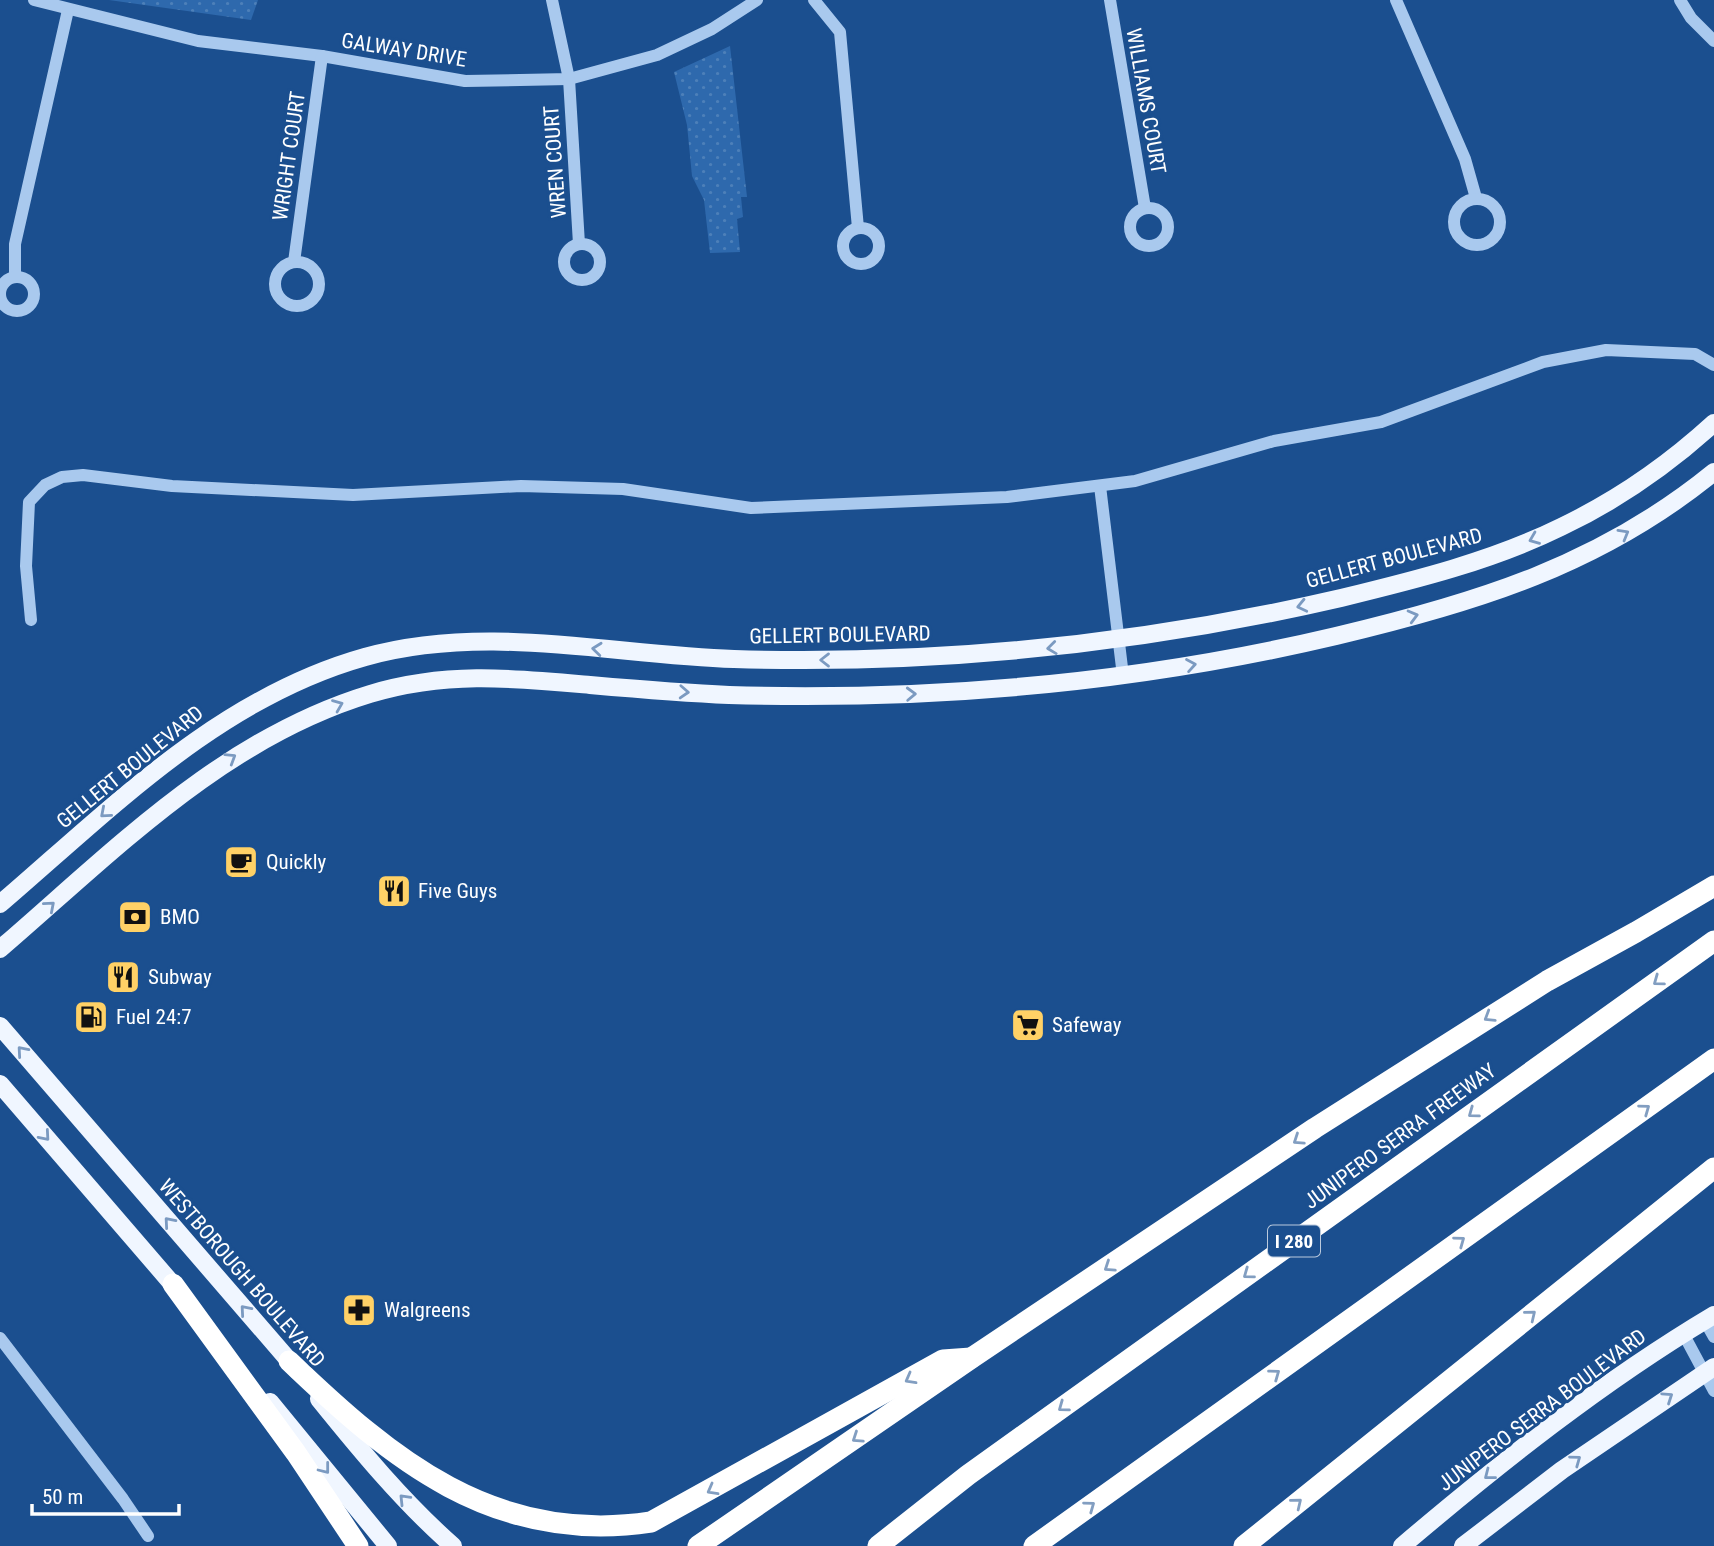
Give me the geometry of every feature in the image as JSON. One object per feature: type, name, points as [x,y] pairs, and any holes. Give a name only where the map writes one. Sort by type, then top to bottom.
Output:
[{"type":"highway","points":[[698,1546],[973,1357],[1419,1061],[1547,981],[1714,886]]},
{"type":"highway","name":"JUNIPERO SERRA FREEWAY","points":[[878,1546],[987,1461],[1714,942]]},
{"type":"highway","points":[[1034,1546],[1714,1059]]},
{"type":"highway","points":[[1244,1546],[1714,1168]]},
{"type":"highway","points":[[173,1284],[296,1453],[358,1546]]},
{"type":"highway","points":[[289,1361],[400,1467],[443,1500],[474,1518],[505,1530],[536,1538],[566,1540],[609,1536],[651,1522],[943,1360],[973,1357]]},
{"type":"highway","points":[[1042,1546],[1059,1528]]},
{"type":"main road","name":"GELLERT BOULEVARD","points":[[0,904],[151,773],[225,720],[309,678],[363,658],[445,642],[501,640],[725,659],[870,660],[984,654],[1221,624],[1424,576],[1520,545],[1574,521],[1623,494],[1678,455],[1714,423]]},
{"type":"main road","points":[[0,949],[172,801],[224,762],[324,711],[397,687],[455,677],[495,677],[713,694],[837,696],[988,690],[1123,676],[1211,662],[1307,643],[1510,587],[1572,562],[1623,535],[1684,496],[1714,472]]},
{"type":"main road","name":"WESTBOROUGH BOULEVARD","points":[[0,1026],[289,1361],[367,1458],[406,1501],[453,1546]]},
{"type":"main road","points":[[0,1084],[173,1284],[388,1546]]},
{"type":"main road","name":"JUNIPERO SERRA BOULEVARD","points":[[1402,1546],[1486,1476],[1554,1425],[1709,1318]]},
{"type":"main road","points":[[1463,1546],[1562,1470],[1709,1369]]},
{"type":"street","name":"GALWAY DRIVE","points":[[34,0],[198,41],[322,56],[465,81],[569,79],[657,55],[712,29],[757,0]]},
{"type":"street","name":"WREN COURT","points":[[552,0],[569,79],[579,244]]},
{"type":"street","points":[[814,0],[840,32],[858,228]]},
{"type":"street","name":"WILLIAMS COURT","points":[[1110,0],[1145,208]]},
{"type":"street","points":[[1396,0],[1465,159],[1476,198]]},
{"type":"street","points":[[1681,0],[1692,18],[1714,41]]},
{"type":"street","points":[[15,276],[15,244],[68,10]]},
{"type":"street","name":"WRIGHT COURT","points":[[293,262],[322,56]]},
{"type":"street","points":[[31,620],[26,566],[29,502],[45,485],[62,477],[83,475],[172,486],[353,495],[521,486],[623,489],[751,508],[1007,497],[1135,481],[1274,441],[1381,422],[1543,362],[1606,350],[1695,354],[1714,365]]},
{"type":"street","points":[[1100,486],[1123,676]]},
{"type":"street","points":[[1709,1318],[1714,1337]]},
{"type":"street","points":[[1684,1335],[1709,1369],[1714,1391]]},
{"type":"street","points":[[0,1338],[115,1488],[148,1536]]},
{"type":"shaded area","points":[[109,0],[258,0],[251,20]]},
{"type":"shaded area","points":[[730,46],[747,197],[741,197],[743,217],[737,219],[740,252],[710,253],[704,200],[692,176],[687,125],[674,72]]},
{"type":"place","name":"Quickly","points":[[241,862]]},
{"type":"place","name":"Five Guys","points":[[394,891]]},
{"type":"place","name":"BMO","points":[[135,917]]},
{"type":"place","name":"Subway","points":[[123,977]]},
{"type":"place","name":"Fuel 24:7","points":[[91,1017]]},
{"type":"place","name":"Safeway","points":[[1028,1025]]},
{"type":"place","name":"Walgreens","points":[[359,1310]]}]
